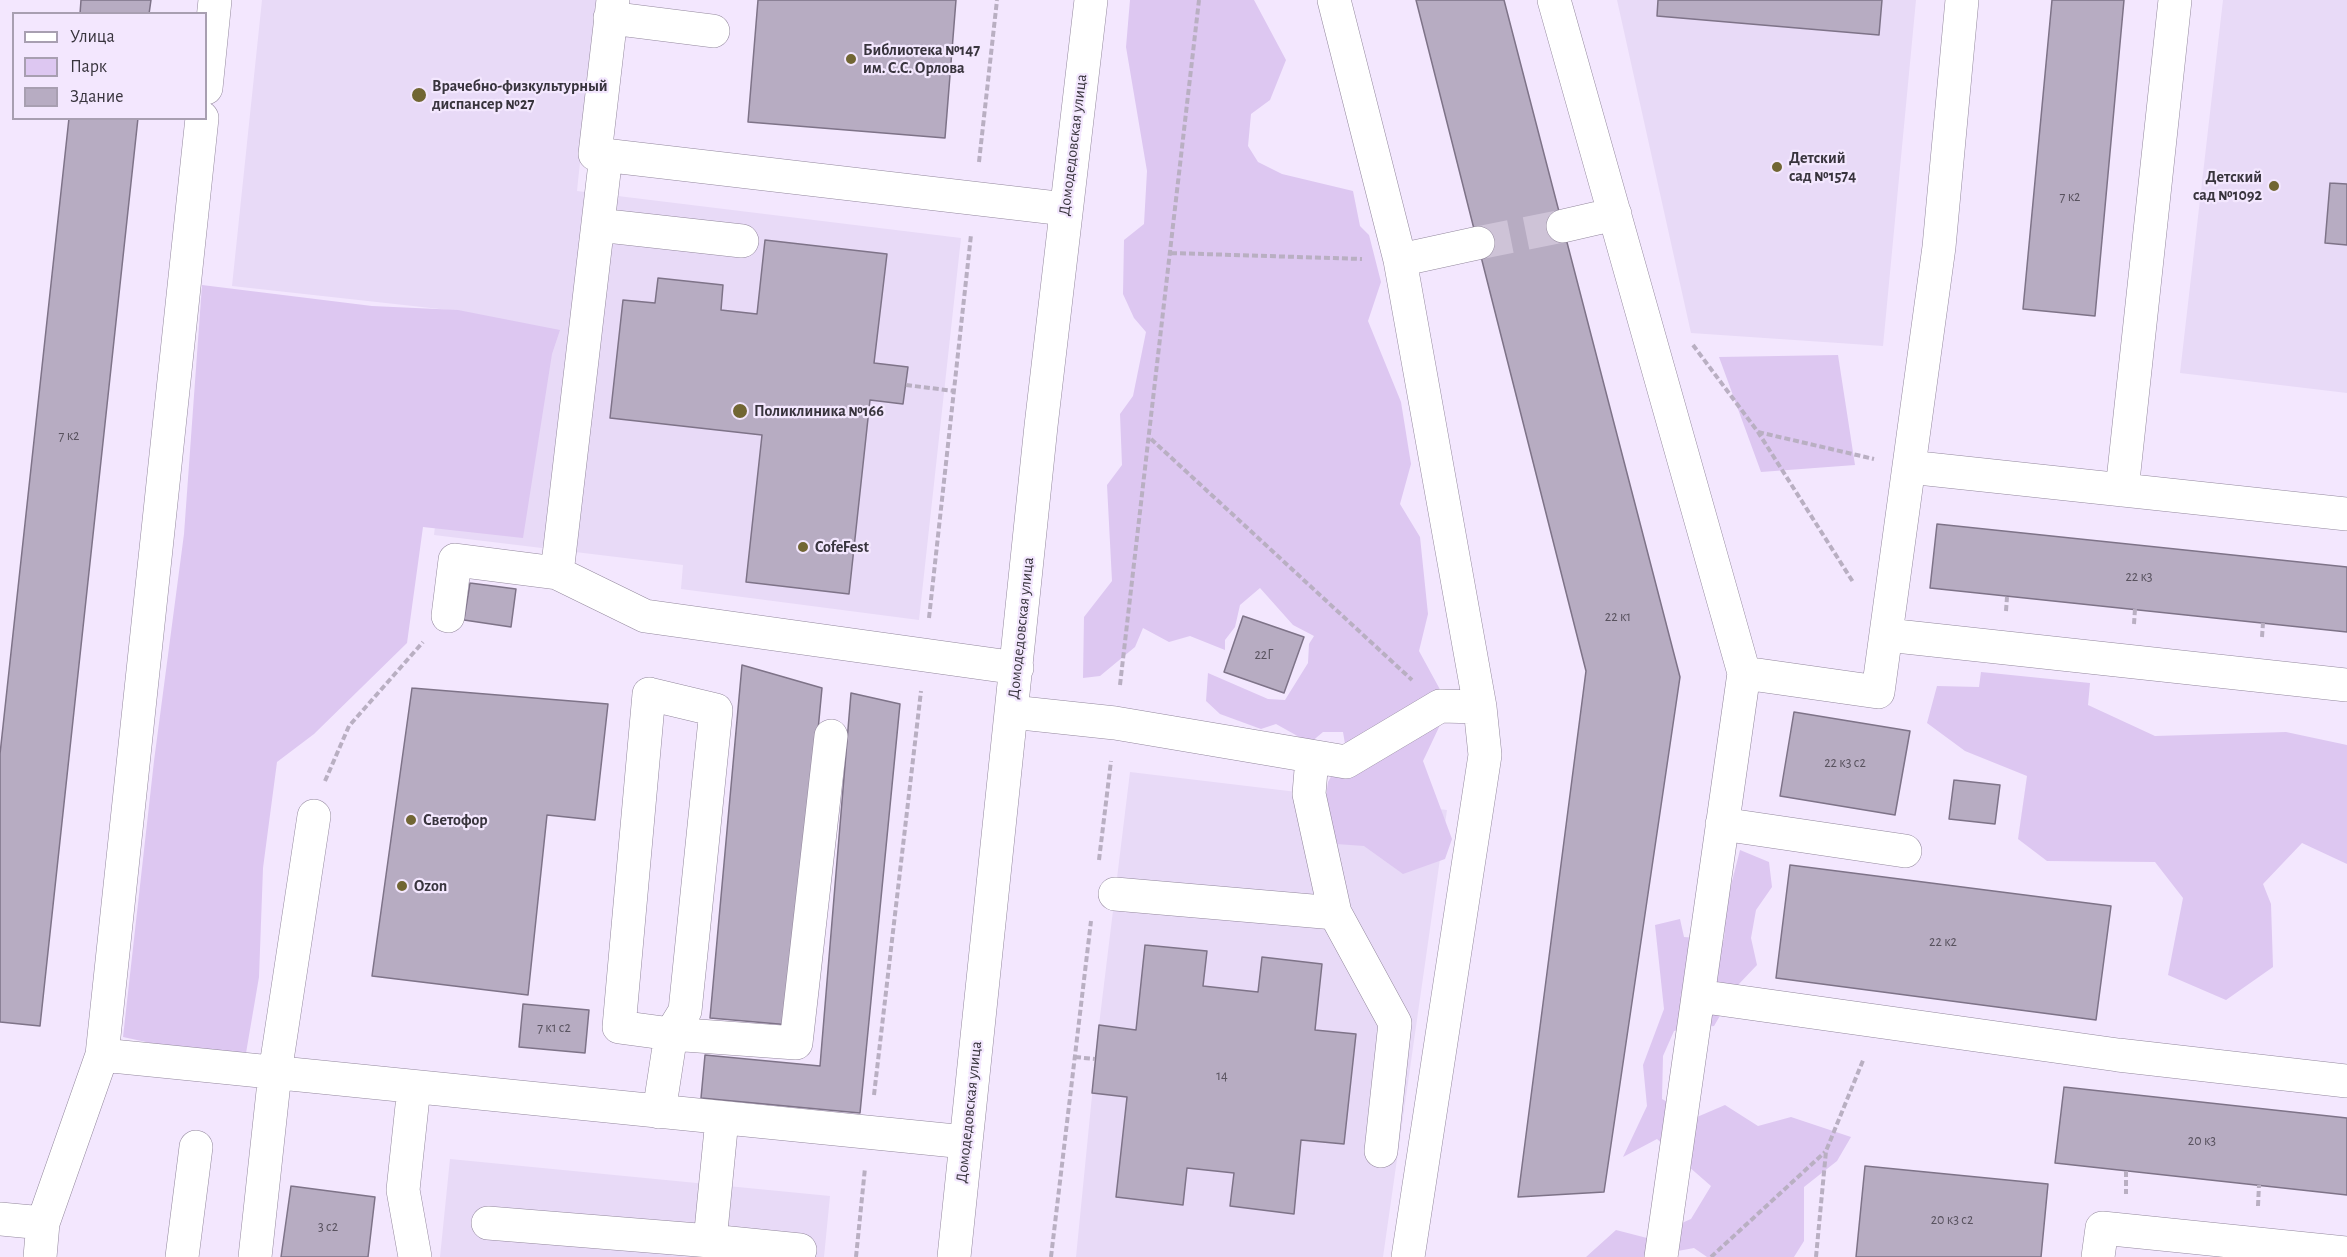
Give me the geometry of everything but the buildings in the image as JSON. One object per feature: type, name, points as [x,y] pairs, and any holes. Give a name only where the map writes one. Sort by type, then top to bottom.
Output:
[{"type":"street","points":[[207,78],[215,0]]},
{"type":"street","name":"Домодедовская улица","points":[[954,1257],[1065,209],[1091,0]]},
{"type":"street","points":[[1334,0],[1400,260],[1480,707],[1485,755],[1408,1257]]},
{"type":"street","points":[[1554,0],[1743,673],[1661,1257]]},
{"type":"street","points":[[1743,673],[1878,692],[1939,247],[1962,0]]},
{"type":"street","points":[[2122,490],[2175,0]]},
{"type":"street","points":[[713,31],[612,9],[595,154],[1065,209]]},
{"type":"street","points":[[40,1257],[43,1224],[102,1055],[202,120]]},
{"type":"street","points":[[557,573],[606,155]]},
{"type":"street","points":[[1563,225],[1615,214]]},
{"type":"street","points":[[598,225],[742,242]]},
{"type":"street","points":[[1400,260],[1478,243]]},
{"type":"street","points":[[1909,468],[2347,514]]},
{"type":"street","points":[[448,616],[455,560],[557,573],[645,616],[1017,668]]},
{"type":"street","points":[[1887,635],[2347,685]]},
{"type":"street","points":[[659,1112],[671,1034],[685,1011],[716,710],[649,694],[619,1027],[671,1034],[796,1043],[831,736]]},
{"type":"street","points":[[1012,712],[1115,723],[1346,762],[1440,706],[1480,707]]},
{"type":"street","points":[[1312,758],[1309,794],[1335,913],[1395,1023],[1381,1151]]},
{"type":"street","points":[[255,1257],[275,1073],[314,816]]},
{"type":"street","points":[[1722,824],[1905,851]]},
{"type":"street","points":[[1115,894],[1335,913]]},
{"type":"street","points":[[1698,996],[2118,1055],[2347,1081]]},
{"type":"street","points":[[102,1055],[965,1142]]},
{"type":"street","points":[[414,1087],[403,1190],[415,1257]]},
{"type":"street","points":[[710,1241],[722,1119]]},
{"type":"street","points":[[182,1257],[196,1147]]},
{"type":"street","points":[[0,1219],[43,1224]]},
{"type":"street","points":[[488,1223],[800,1250]]},
{"type":"street","points":[[2098,1257],[2102,1228],[2347,1253]]},
{"type":"path","points":[[1099,861],[1150,438],[1199,0]]},
{"type":"path","points":[[1171,253],[1400,260]]},
{"type":"path","points":[[1688,339],[1758,432],[1856,587]]},
{"type":"path","points":[[906,386],[954,391]]},
{"type":"path","points":[[1758,432],[1909,468]]},
{"type":"path","points":[[1150,438],[1440,706]]},
{"type":"path","points":[[314,816],[329,765],[349,726],[448,616]]},
{"type":"path","points":[[1052,1257],[1092,919]]},
{"type":"path","points":[[1816,1257],[1826,1151],[1879,1022]]},
{"type":"path","points":[[1075,1057],[1095,1059]]},
{"type":"path","points":[[1711,1257],[1826,1151]]},
{"type":"shaded area","points":[[262,0],[597,0],[577,191],[961,238],[919,620],[681,589],[683,565],[434,535],[458,311],[232,286]]},
{"type":"shaded area","name":"Детский сад №1574","points":[[1617,0],[1916,0],[1883,346],[1691,333]]},
{"type":"shaded area","name":"Детский сад №1092","points":[[2223,0],[2347,0],[2347,393],[2180,373]]},
{"type":"shaded area","points":[[1130,772],[1447,810],[1383,1257],[1076,1257],[1099,1025]]},
{"type":"shaded area","points":[[450,1159],[830,1196],[824,1257],[440,1257]]},
{"type":"green space","points":[[1130,0],[1254,0],[1286,60],[1270,100],[1251,114],[1248,146],[1258,162],[1282,174],[1353,191],[1360,226],[1369,235],[1381,282],[1368,321],[1401,402],[1411,464],[1400,504],[1420,537],[1428,614],[1419,651],[1449,706],[1423,761],[1452,839],[1445,859],[1403,874],[1364,846],[1336,844],[1324,812],[1328,782],[1346,750],[1343,732],[1323,732],[1310,743],[1276,724],[1261,729],[1220,714],[1206,701],[1208,673],[1268,699],[1285,700],[1308,663],[1309,644],[1314,636],[1293,625],[1260,588],[1240,605],[1235,627],[1225,640],[1225,650],[1190,636],[1169,642],[1143,628],[1135,647],[1100,676],[1083,678],[1084,617],[1112,581],[1107,485],[1122,465],[1120,414],[1133,396],[1146,332],[1134,318],[1123,294],[1124,240],[1144,224],[1147,171],[1126,47]]},
{"type":"green space","points":[[202,285],[372,306],[458,310],[560,330],[552,354],[523,538],[423,527],[407,643],[314,734],[277,762],[263,868],[259,977],[246,1053],[178,1049],[123,1037],[154,761],[184,534]]},
{"type":"green space","points":[[1838,355],[1855,465],[1761,472],[1719,357]]},
{"type":"green space","points":[[1981,672],[2090,683],[2088,705],[2155,736],[2286,732],[2347,745],[2347,864],[2302,843],[2263,884],[2271,904],[2273,967],[2226,1000],[2168,975],[2183,898],[2155,862],[2047,861],[2018,839],[2027,776],[1965,751],[1927,723],[1937,686],[1979,687]]},
{"type":"green space","points":[[1740,850],[1769,862],[1772,887],[1756,910],[1751,938],[1757,965],[1738,985],[1714,1026],[1674,1031],[1663,1056],[1662,1099],[1697,1117],[1725,1105],[1758,1126],[1791,1117],[1851,1137],[1837,1161],[1804,1187],[1804,1241],[1794,1257],[1707,1257],[1694,1248],[1645,1257],[1586,1257],[1616,1230],[1647,1238],[1691,1219],[1711,1186],[1657,1139],[1623,1157],[1647,1106],[1643,1065],[1664,1009],[1655,925],[1680,919],[1684,937],[1724,940],[1726,905]]},
{"type":"tunnel","points":[[1478,243],[1563,226]]},
{"type":"place","name":"Библиотека №147 им. С.С. Орлова","points":[[851,59]]},
{"type":"place","name":"Врачебно-физкультурный диспансер №27","points":[[419,95]]},
{"type":"place","name":"Детский сад №1574","points":[[1777,167]]},
{"type":"place","name":"Детский сад №1092","points":[[2274,186]]},
{"type":"place","name":"Поликлиника №166","points":[[740,411]]},
{"type":"place","name":"CofeFest","points":[[803,547]]},
{"type":"place","name":"Светофор","points":[[411,820]]},
{"type":"place","name":"Ozon","points":[[402,886]]}]
